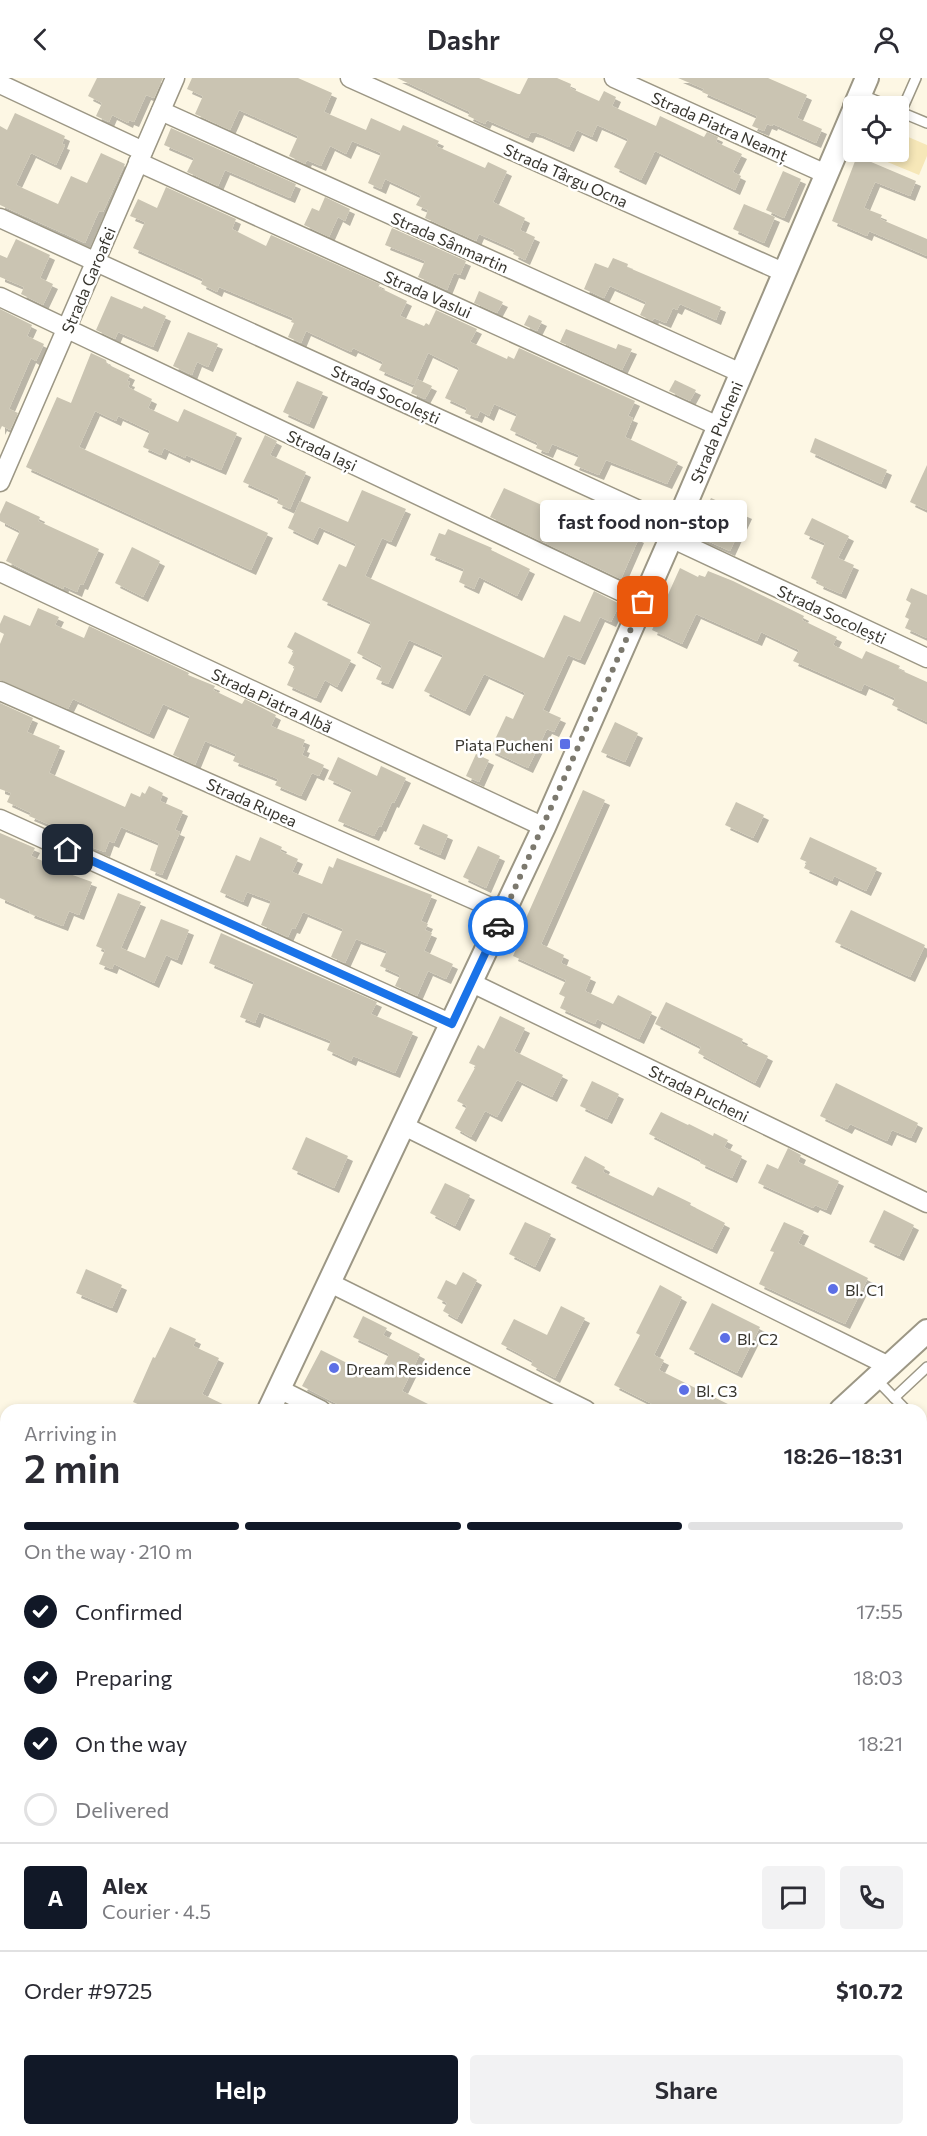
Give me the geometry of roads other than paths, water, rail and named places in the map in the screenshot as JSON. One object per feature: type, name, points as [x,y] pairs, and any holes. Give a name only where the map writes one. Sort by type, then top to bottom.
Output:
[{"type":"street","name":"Strada Garoafei","points":[[0,482],[5,453],[66,329],[175,78]]},
{"type":"street","name":"Strada Târgu Ocna","points":[[350,78],[783,272]]},
{"type":"street","name":"Strada Piatra Neamț","points":[[615,78],[826,174]]},
{"type":"street","name":"Strada Vaslui","points":[[0,84],[141,157],[718,426]]},
{"type":"street","name":"Strada Sânmartin","points":[[161,111],[741,373]]},
{"type":"street","name":"Strada Pucheni","points":[[272,1404],[544,827],[673,533],[843,134]]},
{"type":"street","name":"Strada Socolești","points":[[0,218],[673,533],[927,658]]},
{"type":"street","name":"Strada Iași","points":[[0,297],[643,602]]},
{"type":"street","name":"Strada Piatra Albă","points":[[0,572],[544,827]]},
{"type":"street","name":"Strada Rupea","points":[[0,691],[504,913]]},
{"type":"street","points":[[0,819],[452,1024]]},
{"type":"street","name":"Strada Pucheni","points":[[472,983],[927,1203]]},
{"type":"street","points":[[404,1126],[882,1372]]},
{"type":"street","points":[[330,1284],[574,1404]]},
{"type":"street","points":[[847,1404],[927,1331]]},
{"type":"street","points":[[279,1389],[309,1404]]},
{"type":"lane","points":[[907,96],[916,78]]},
{"type":"lane","points":[[909,115],[927,123]]},
{"type":"lane","points":[[894,1398],[927,1367]]},
{"type":"lane","points":[[882,1372],[894,1398],[900,1404]]},
{"type":"place","name":"fast food non-stop","points":[[643,602]]},
{"type":"place","name":"Piața Pucheni","points":[[565,744]]},
{"type":"place","name":"Bl. C1","points":[[833,1289]]},
{"type":"place","name":"Bl. C2","points":[[725,1338]]},
{"type":"place","name":"Dream Residence","points":[[334,1368]]},
{"type":"place","name":"Bl. C3","points":[[684,1390]]}]
